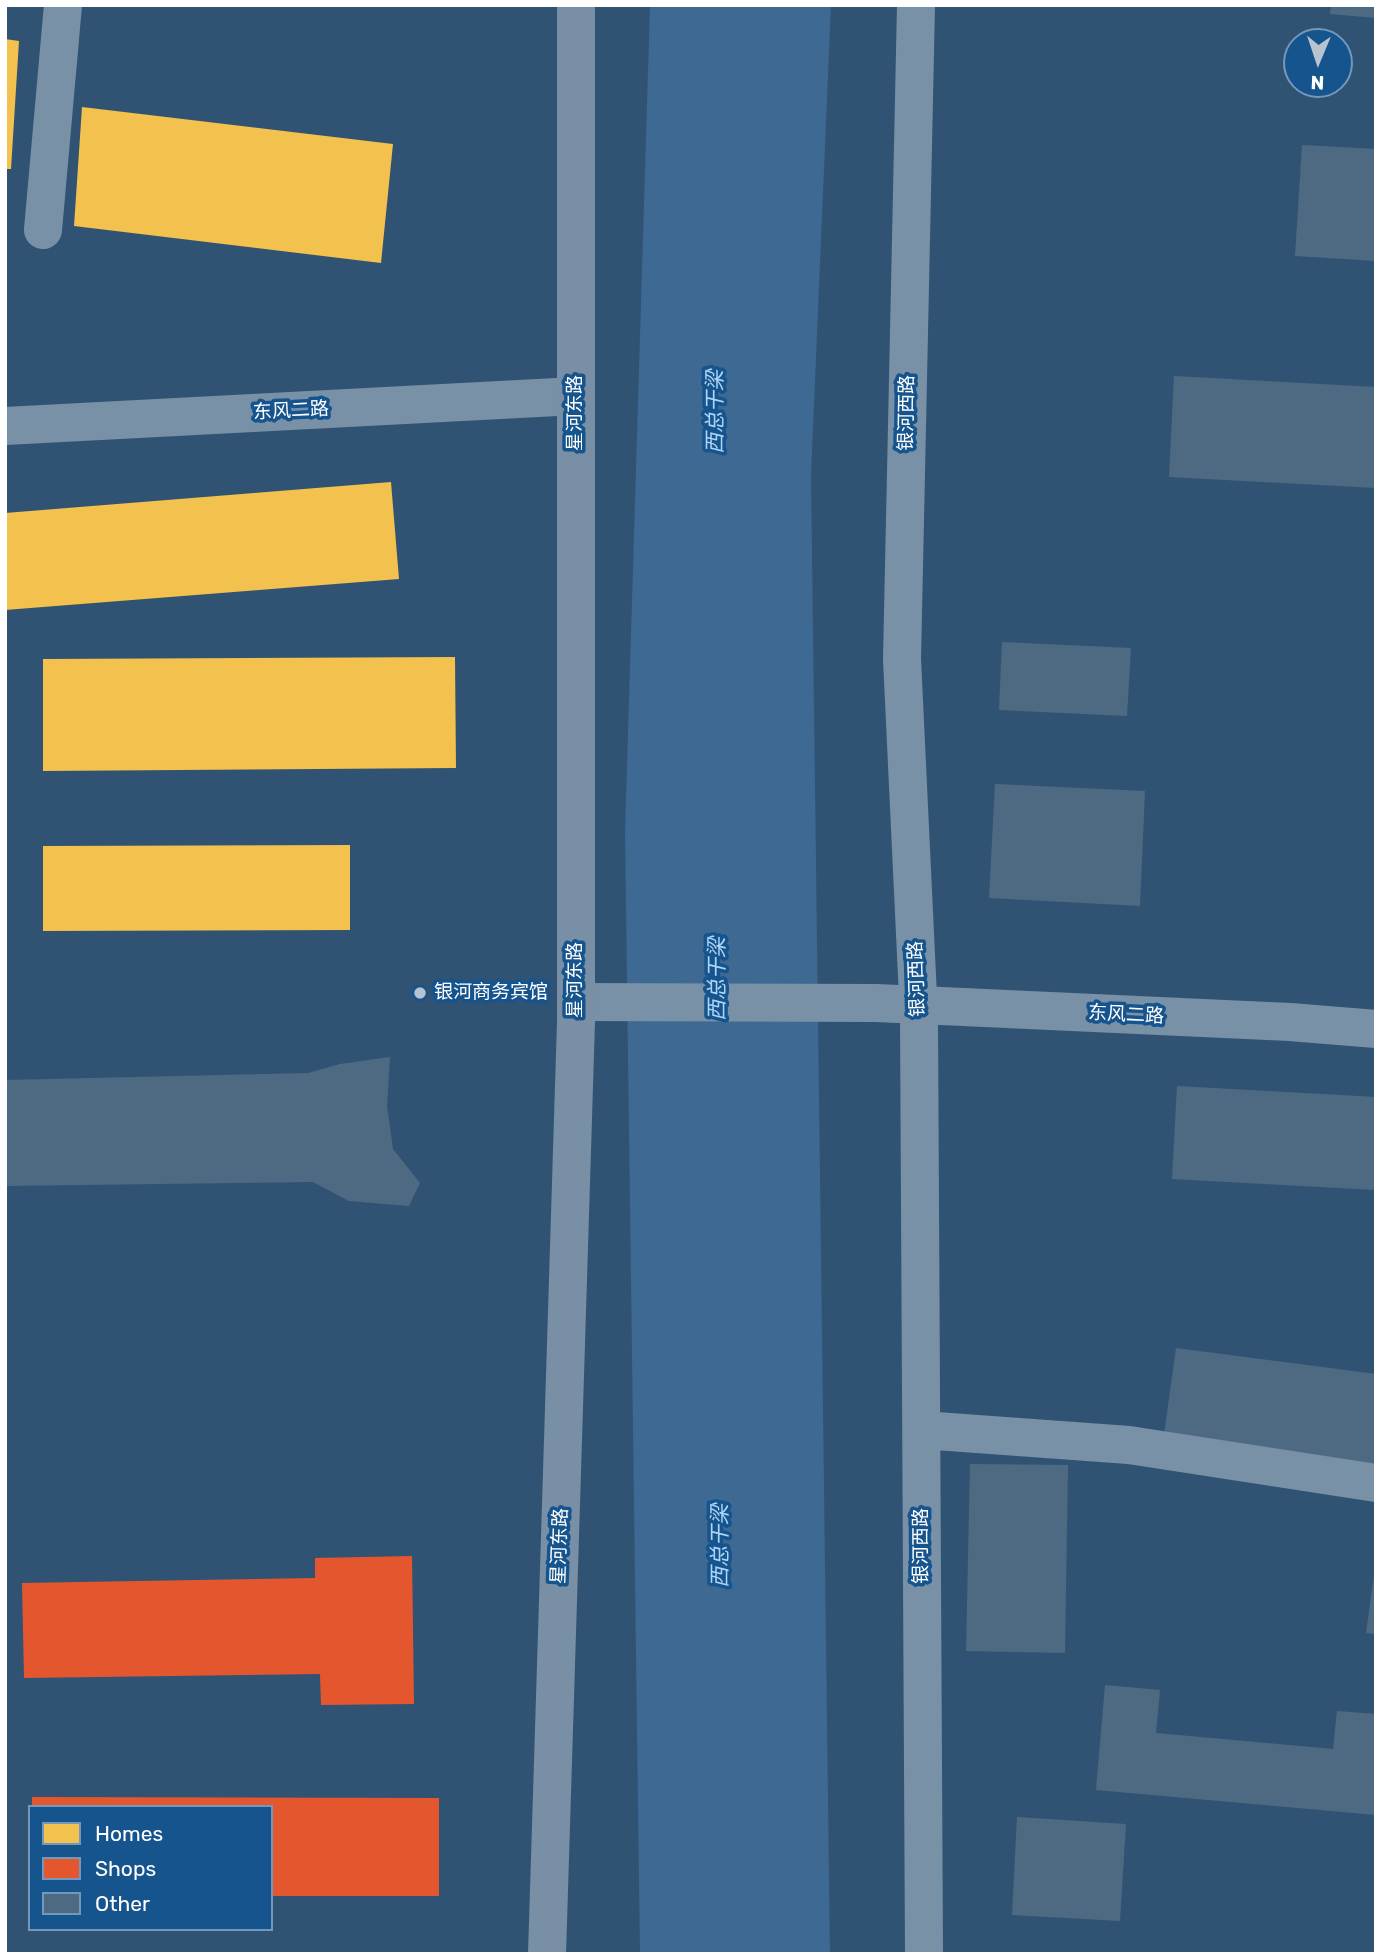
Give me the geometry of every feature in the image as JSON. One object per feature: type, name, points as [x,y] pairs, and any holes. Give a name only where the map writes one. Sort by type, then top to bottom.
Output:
[{"type":"main road","name":"星河东路","points":[[547,1954],[576,1002],[576,5]]},
{"type":"street","points":[[43,230],[64,5]]},
{"type":"street","name":"银河西路","points":[[916,5],[902,659],[919,1005],[924,1954]]},
{"type":"street","name":"东风二路","points":[[5,426],[576,396]]},
{"type":"street","name":"东风二路","points":[[576,1002],[876,1003],[1290,1022],[1376,1029]]},
{"type":"street","points":[[922,1430],[1129,1445],[1376,1482]]},
{"type":"water","name":"西总干梁","points":[[650,5],[831,5],[811,475],[830,1954],[640,1954],[625,832]]},
{"type":"building: Homes","points":[[5,39],[19,41],[11,169],[5,169]]},
{"type":"building: Homes","points":[[82,107],[393,144],[381,263],[74,226]]},
{"type":"building: Homes","points":[[391,482],[399,579],[5,610],[5,513]]},
{"type":"building: Homes","points":[[455,657],[456,768],[43,771],[43,659]]},
{"type":"building: Homes","points":[[350,845],[350,930],[43,931],[43,846]]},
{"type":"building: Shops","points":[[412,1556],[414,1704],[321,1705],[320,1674],[24,1678],[22,1583],[315,1578],[315,1558]]},
{"type":"building: Shops","points":[[32,1797],[439,1798],[439,1896],[273,1896],[273,1805],[32,1805]]},
{"type":"building: Other","points":[[1331,5],[1376,5],[1376,18],[1330,14]]},
{"type":"building: Other","points":[[1302,145],[1376,149],[1376,261],[1295,256]]},
{"type":"building: Other","points":[[1174,376],[1376,387],[1376,488],[1169,477]]},
{"type":"building: Other","points":[[1002,642],[1131,648],[1127,716],[999,710]]},
{"type":"building: Other","points":[[995,784],[1145,791],[1140,906],[989,898]]},
{"type":"building: Other","points":[[390,1057],[387,1106],[393,1149],[420,1183],[409,1206],[349,1201],[313,1182],[5,1186],[5,1080],[308,1073],[340,1064]]},
{"type":"building: Other","points":[[1177,1086],[1376,1097],[1376,1190],[1172,1179]]},
{"type":"building: Other","points":[[1176,1348],[1376,1374],[1376,1476],[1162,1449]]},
{"type":"building: Other","points":[[970,1464],[1068,1465],[1065,1653],[966,1651]]},
{"type":"building: Other","points":[[1376,1576],[1376,1634],[1366,1633]]},
{"type":"building: Other","points":[[1105,1685],[1160,1690],[1156,1733],[1333,1749],[1337,1711],[1376,1714],[1376,1815],[1096,1790]]},
{"type":"building: Other","points":[[1017,1817],[1126,1824],[1120,1921],[1012,1915]]},
{"type":"place","name":"银河商务宾馆","points":[[420,993]]}]
